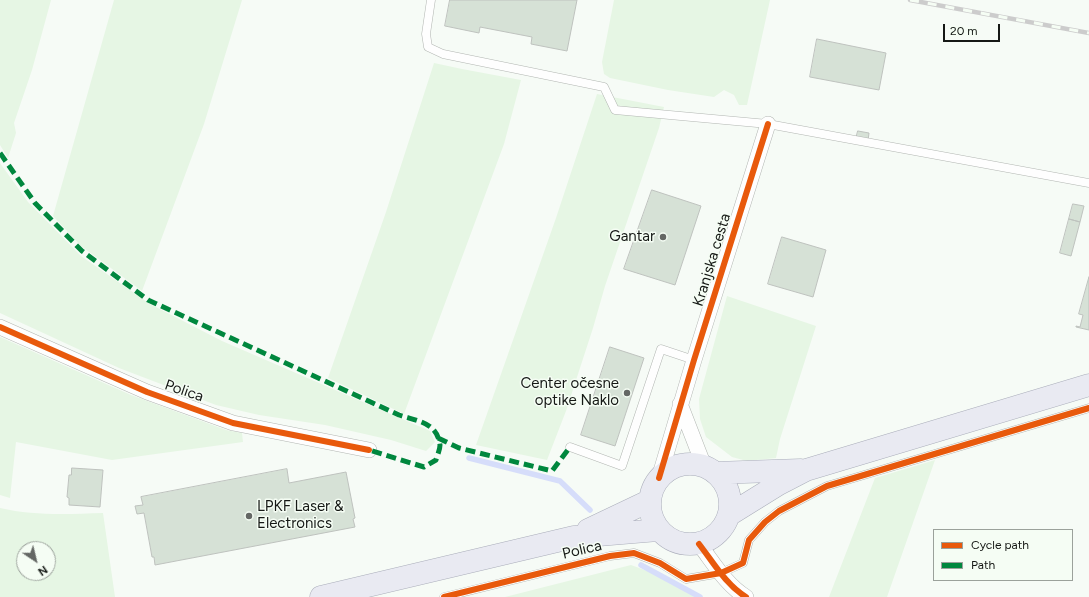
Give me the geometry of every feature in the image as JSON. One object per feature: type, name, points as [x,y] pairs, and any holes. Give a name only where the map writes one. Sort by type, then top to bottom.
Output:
[{"type":"main road","points":[[729,515],[779,484],[806,470],[1089,385]]},
{"type":"main road","points":[[710,469],[723,481],[731,503],[729,515],[725,525],[710,540],[699,544],[688,545],[677,543],[666,538],[658,530],[651,516],[649,501],[652,489],[659,478],[666,471],[680,465],[695,464],[710,469],[806,470]]},
{"type":"main road","points":[[574,537],[649,501]]},
{"type":"main road","points":[[320,597],[574,537],[658,530]]},
{"type":"street","name":"Kranjska cesta","points":[[659,478],[680,404],[768,124]]},
{"type":"street","name":"Polica","points":[[0,327],[147,392],[233,423],[369,450]]},
{"type":"street","points":[[680,404],[710,469]]},
{"type":"street","points":[[699,544],[721,573],[741,594],[746,597]]},
{"type":"lane","points":[[432,0],[426,34],[428,47],[443,54],[604,87],[615,110],[768,124],[1089,183]]},
{"type":"lane","points":[[570,447],[622,466],[661,349],[694,360]]},
{"type":"lane","name":"Polica","points":[[444,597],[610,556],[634,553],[660,563],[686,579],[721,573],[744,563],[749,540],[765,522],[785,508],[826,486],[1089,408]]},
{"type":"green space","points":[[0,0],[51,0],[32,70],[14,123],[16,133],[8,158],[0,145]]},
{"type":"green space","points":[[114,0],[242,0],[204,124],[142,291],[81,246],[53,216]]},
{"type":"green space","points":[[614,0],[770,0],[747,105],[739,105],[734,95],[724,90],[714,97],[668,90],[610,78],[604,74],[602,62]]},
{"type":"green space","points":[[434,63],[521,80],[504,144],[404,414],[328,378],[386,212]]},
{"type":"green space","points":[[597,94],[664,107],[659,128],[605,286],[566,411],[547,460],[476,445],[556,218]]},
{"type":"green space","points":[[0,163],[28,202],[81,256],[150,304],[222,341],[430,431],[435,442],[426,451],[391,440],[325,425],[259,415],[216,405],[119,368],[0,313]]},
{"type":"green space","points":[[727,296],[816,326],[780,439],[776,458],[747,461],[732,457],[706,437],[700,419],[699,399]]},
{"type":"green space","points":[[0,337],[131,395],[226,430],[242,433],[243,442],[112,460],[16,442],[10,498],[0,495]]},
{"type":"green space","points":[[935,460],[887,597],[829,597],[875,478]]},
{"type":"green space","points":[[0,508],[13,511],[38,513],[103,513],[115,597],[0,597]]},
{"type":"green space","points":[[631,565],[661,576],[702,597],[505,597]]},
{"type":"building","points":[[450,0],[577,0],[567,51],[531,44],[532,37],[480,27],[479,33],[445,26]]},
{"type":"building","points":[[817,39],[886,53],[879,90],[810,77]]},
{"type":"building","points":[[858,131],[869,133],[868,141],[856,139]]},
{"type":"building","name":"Gantar","points":[[652,190],[701,206],[675,285],[624,269]]},
{"type":"building","points":[[1073,204],[1084,206],[1080,222],[1069,219]]},
{"type":"building","points":[[1069,219],[1080,222],[1071,256],[1060,253]]},
{"type":"building","points":[[782,237],[826,250],[813,297],[768,284]]},
{"type":"building","points":[[1089,277],[1089,330],[1076,326],[1080,327],[1083,315],[1079,314]]},
{"type":"building","points":[[610,347],[644,358],[615,446],[581,435]]},
{"type":"building","points":[[72,468],[103,470],[100,507],[69,505],[69,498],[67,497],[69,475],[71,475]]},
{"type":"building","name":"LPKF Laser & Electronics","points":[[287,469],[289,483],[346,472],[355,518],[353,519],[355,527],[155,565],[154,557],[152,557],[144,513],[137,514],[135,506],[143,505],[141,497]]},
{"type":"waterway","points":[[469,458],[560,481],[590,510]]},
{"type":"waterway","points":[[641,565],[700,597]]},
{"type":"railway","points":[[910,0],[1089,33]]},
{"type":"marked path","points":[[0,153],[35,203],[82,251],[148,300],[399,415],[419,421],[435,431],[440,445],[436,460],[424,467],[369,450]]},
{"type":"marked path","points":[[438,438],[459,448],[552,471],[570,447]]},
{"type":"cycle path","points":[[659,478],[694,360],[768,124]]},
{"type":"cycle path","points":[[0,327],[147,392],[233,423],[369,450]]},
{"type":"cycle path","points":[[444,597],[610,556],[634,553],[660,563],[686,579],[721,573],[743,563],[749,540],[765,522],[779,511],[827,486],[1089,408]]},
{"type":"cycle path","points":[[699,544],[726,580],[746,597]]},
{"type":"place","name":"Gantar","points":[[663,237]]},
{"type":"place","name":"Center očesne optike Naklo","points":[[627,393]]},
{"type":"place","name":"LPKF Laser & Electronics","points":[[249,516]]}]
